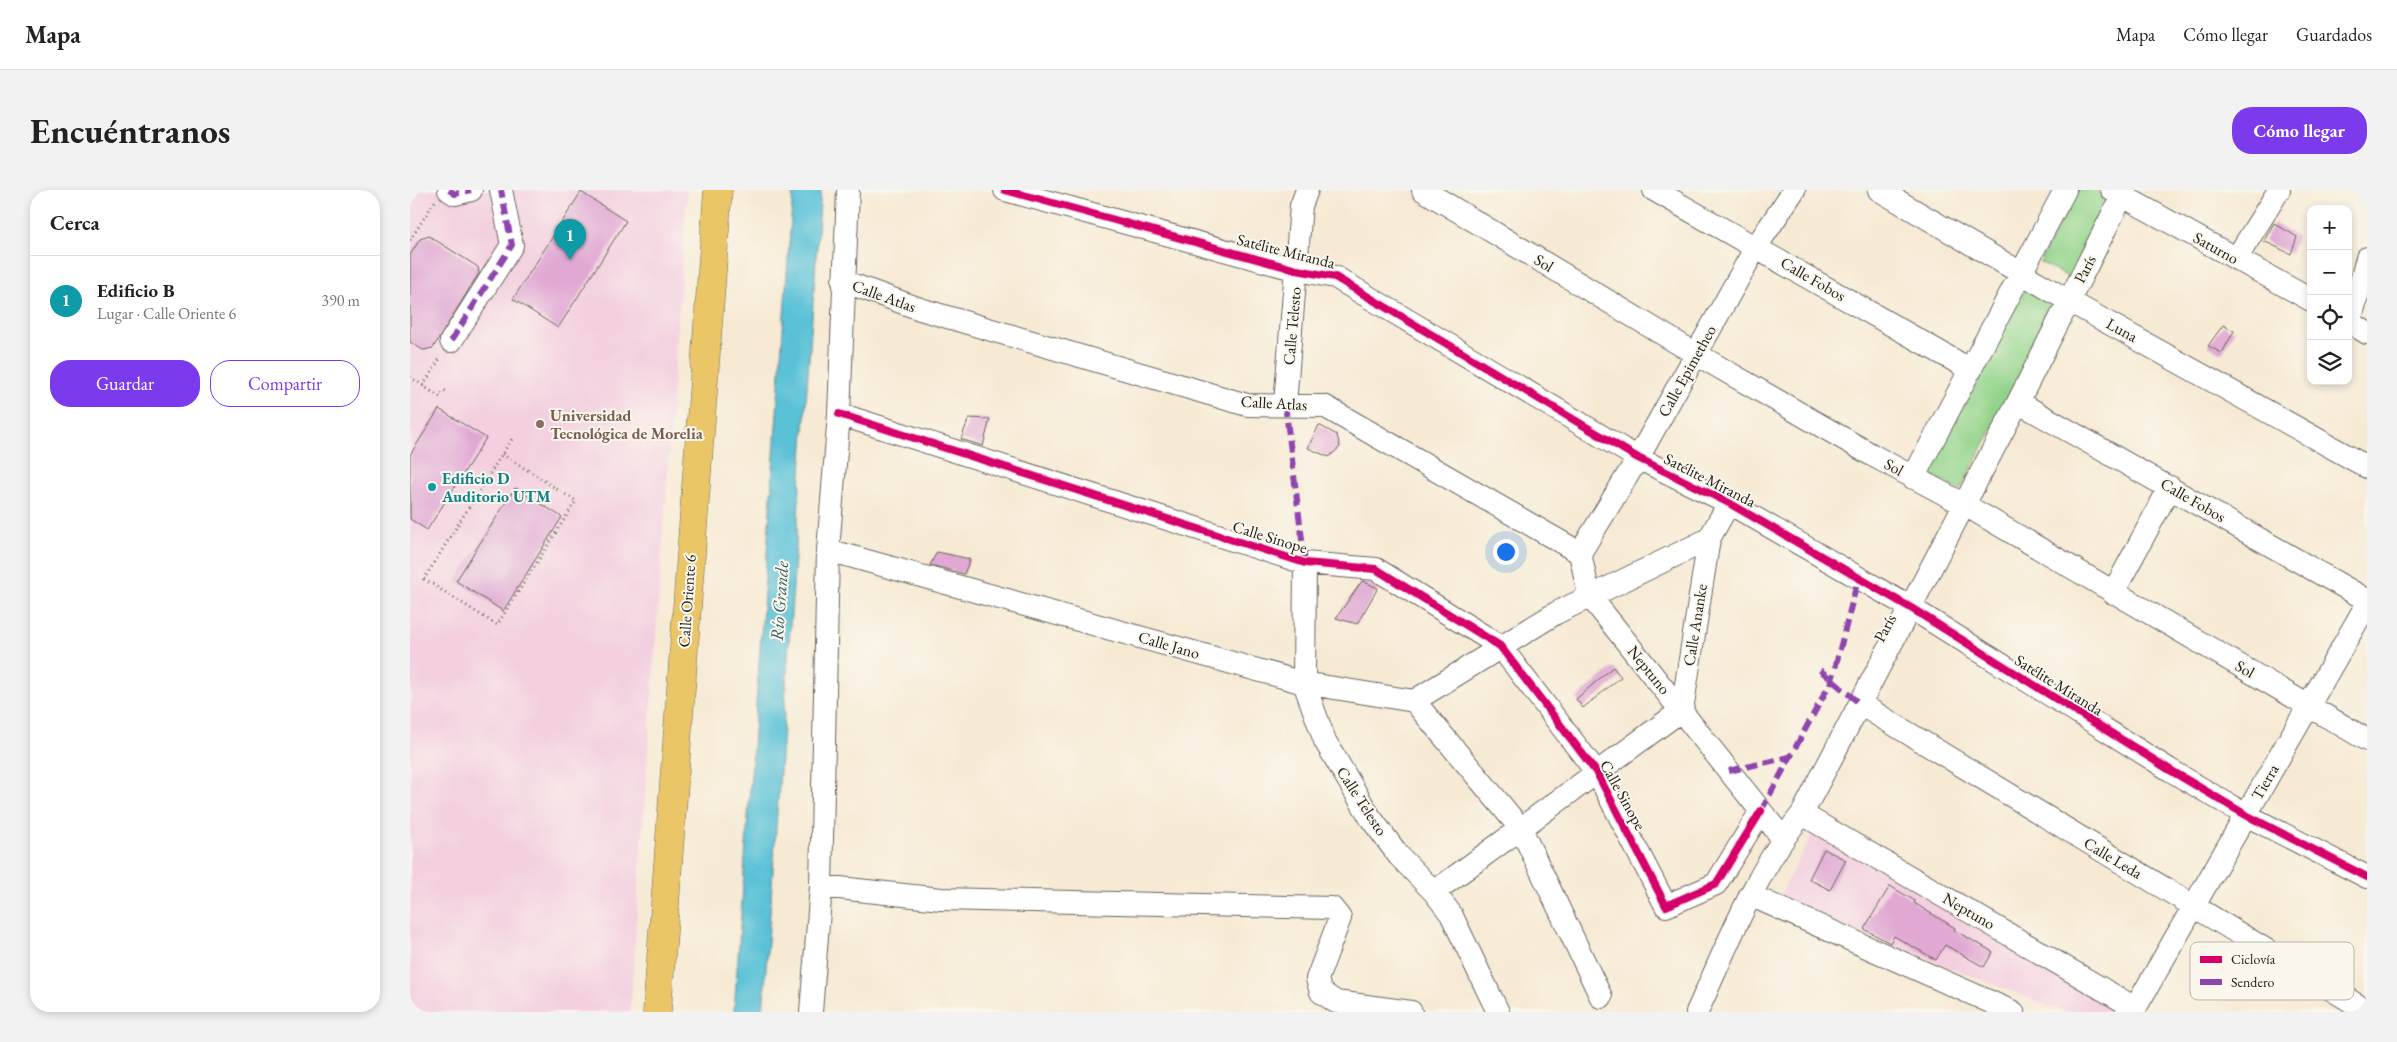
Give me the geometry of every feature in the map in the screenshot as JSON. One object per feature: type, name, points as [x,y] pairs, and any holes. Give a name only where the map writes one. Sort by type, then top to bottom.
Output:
[{"type":"main road","name":"Calle Oriente 6","points":[[657,1012],[718,190]]},
{"type":"street","points":[[443,194],[455,194],[471,190]]},
{"type":"street","points":[[451,342],[512,245],[501,190]]},
{"type":"street","points":[[811,1012],[821,886],[828,550],[839,414],[848,190]]},
{"type":"street","name":"Satélite Miranda","points":[[1005,190],[1297,270],[1335,277],[1638,458],[1729,504],[1911,608],[2170,770],[2246,814],[2367,878]]},
{"type":"street","name":"Calle Telesto","points":[[1285,404],[1302,206],[1307,190]]},
{"type":"street","name":"Sol","points":[[1423,190],[1696,354],[1964,505],[2367,740]]},
{"type":"street","name":"Calle Fobos","points":[[1654,190],[1971,370]]},
{"type":"street","name":"Calle Epimetheo","points":[[1580,554],[1638,458],[1756,247],[1794,190]]},
{"type":"street","name":"Luna","points":[[1879,190],[2069,301],[2367,467]]},
{"type":"street","points":[[1914,478],[2065,190]]},
{"type":"street","points":[[2236,259],[2279,190]]},
{"type":"street","name":"Saturno","points":[[2120,192],[2307,298]]},
{"type":"street","name":"París","points":[[1697,1012],[1750,895],[1782,838],[1802,814],[1911,608],[2069,301],[2120,192]]},
{"type":"street","points":[[2355,325],[2367,258]]},
{"type":"street","name":"Calle Atlas","points":[[843,281],[920,309],[1247,404],[1324,406],[1580,554]]},
{"type":"street","name":"Calle Fobos","points":[[2018,402],[2367,600]]},
{"type":"street","name":"Calle Sinope","points":[[839,414],[1305,563],[1376,569],[1500,646],[1597,773],[1666,906],[1716,884],[1761,811]]},
{"type":"street","points":[[2113,593],[2170,487]]},
{"type":"street","points":[[1601,997],[1521,828],[1414,702],[1500,646],[1589,595],[1709,539],[1729,504]]},
{"type":"street","name":"Calle Ananke","points":[[1682,710],[1709,539]]},
{"type":"street","name":"Calle Jano","points":[[828,550],[1304,683],[1414,702]]},
{"type":"street","points":[[1580,554],[1589,595]]},
{"type":"street","name":"Calle Telesto","points":[[1305,563],[1304,683],[1325,741],[1370,817],[1399,856],[1434,892],[1451,914],[1498,1012]]},
{"type":"street","name":"Neptuno","points":[[1589,595],[1782,838]]},
{"type":"street","name":"Tierra","points":[[2134,1010],[2367,604]]},
{"type":"street","name":"Calle Leda","points":[[1860,704],[2252,942]]},
{"type":"street","points":[[1434,892],[1682,710]]},
{"type":"street","name":"Neptuno","points":[[1802,814],[2134,1010]]},
{"type":"street","points":[[821,886],[941,899],[1332,908],[1340,918],[1317,979],[1321,992],[1336,1002],[1411,1012]]},
{"type":"street","points":[[1750,895],[2013,1012]]},
{"type":"street","name":"Calle Leda","points":[[2349,1000],[2367,1011]]},
{"type":"path","points":[[410,240],[443,194]]},
{"type":"path","points":[[423,386],[451,342]]},
{"type":"path","points":[[410,378],[440,397],[444,390],[448,392]]},
{"type":"path","points":[[502,454],[576,501],[497,625],[424,579],[502,454],[512,439]]},
{"type":"shaded area","name":"Universidad Tecnológica de Morelia","points":[[410,190],[687,190],[630,1012],[410,1012]]},
{"type":"shaded area","points":[[1814,831],[2111,1008],[2109,1012],[2064,1012],[1777,900]]},
{"type":"green space","points":[[2077,190],[2103,190],[2111,194],[2068,277],[2040,262]]},
{"type":"green space","points":[[2024,282],[2060,300],[1960,490],[1924,472]]},
{"type":"water","name":"Río Grande","points":[[793,190],[821,190],[763,1012],[734,1012]]},
{"type":"building","points":[[581,192],[626,221],[558,328],[513,299]]},
{"type":"building","points":[[2274,223],[2297,237],[2291,254],[2264,241]]},
{"type":"building","points":[[429,236],[478,267],[479,273],[433,348],[423,350],[410,342],[410,255],[420,239]]},
{"type":"building","points":[[2223,325],[2234,331],[2222,353],[2208,346]]},
{"type":"building","name":"Edificio D Auditorio UTM","points":[[439,409],[486,438],[427,530],[410,519],[410,455]]},
{"type":"building","points":[[969,418],[990,419],[983,446],[961,439]]},
{"type":"building","points":[[1319,425],[1337,435],[1340,447],[1329,457],[1308,448]]},
{"type":"building","points":[[515,488],[562,517],[503,611],[456,581]]},
{"type":"building","points":[[937,552],[970,559],[964,574],[930,565]]},
{"type":"building","points":[[1362,581],[1378,588],[1357,624],[1336,618]]},
{"type":"building","points":[[1613,667],[1621,677],[1583,708],[1576,699]]},
{"type":"building","points":[[1824,849],[1846,860],[1830,890],[1809,879]]},
{"type":"building","points":[[1890,886],[1955,928],[1954,930],[1993,952],[1984,967],[1945,945],[1936,960],[1894,936],[1890,943],[1864,929]]},
{"type":"marked path","points":[[449,190],[455,194],[471,190]]},
{"type":"marked path","points":[[451,341],[512,245],[501,190]]},
{"type":"marked path","points":[[1285,404],[1305,563]]},
{"type":"marked path","points":[[1761,811],[1832,680],[1858,579]]},
{"type":"marked path","points":[[1820,670],[1860,704]]},
{"type":"marked path","points":[[1729,771],[1789,757]]},
{"type":"cycle path","points":[[1005,190],[1297,270],[1335,277],[1638,458],[1729,503],[1911,608],[2170,770],[2246,815],[2367,877]]},
{"type":"cycle path","points":[[839,414],[1305,563],[1376,569],[1500,646],[1597,773],[1666,906],[1716,884],[1761,811]]},
{"type":"place","name":"Edificio B","points":[[570,260]]},
{"type":"place","name":"Universidad Tecnológica de Morelia","points":[[540,424]]},
{"type":"place","name":"Edificio D Auditorio UTM","points":[[432,487]]}]
